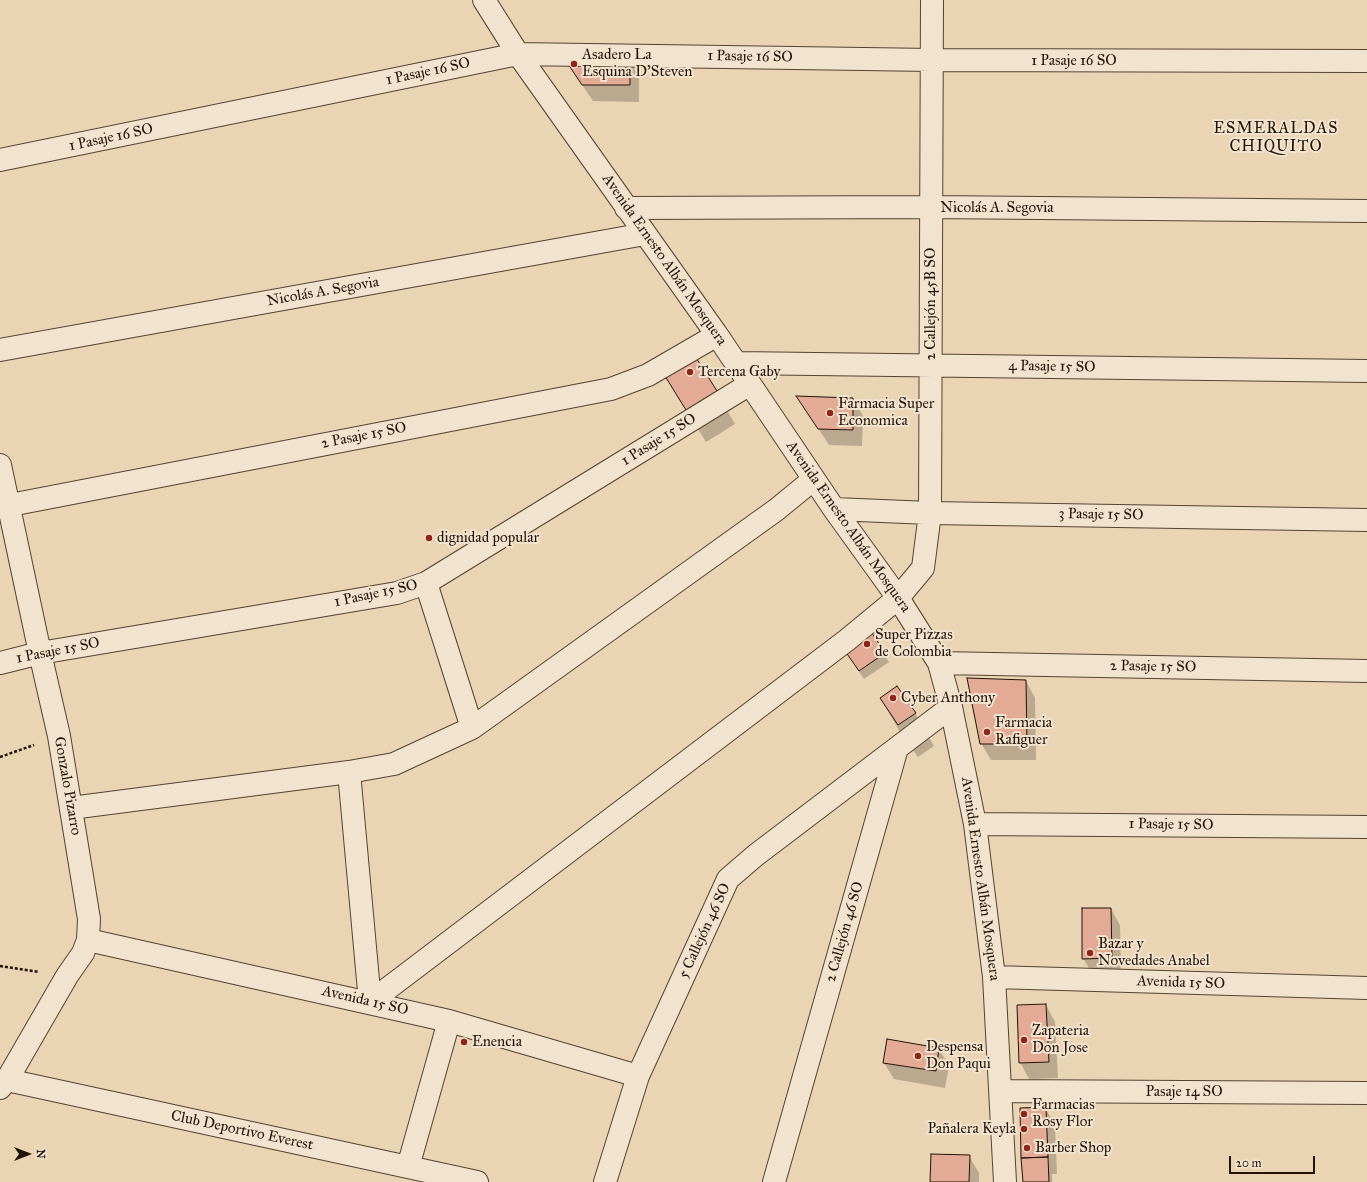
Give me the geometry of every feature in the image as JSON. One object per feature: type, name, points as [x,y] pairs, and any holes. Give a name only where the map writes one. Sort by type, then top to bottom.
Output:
[{"type":"street","name":"Avenida Ernesto Albán Mosquera","points":[[484,0],[518,54],[717,335],[834,509],[898,598],[939,663],[951,707],[975,824],[994,977],[1005,1182]]},
{"type":"street","name":"2 Callejón 45B SO","points":[[370,1002],[847,640],[898,598],[923,568],[930,513],[932,0]]},
{"type":"street","name":"1 Pasaje 16 SO","points":[[0,160],[518,54],[932,60],[1367,62]]},
{"type":"street","name":"Nicolás A. Segovia","points":[[626,208],[931,207],[1367,211]]},
{"type":"street","name":"Nicolás A. Segovia","points":[[0,350],[645,234]]},
{"type":"street","name":"2 Pasaje 15 SO","points":[[4,506],[611,389],[648,375],[717,335]]},
{"type":"street","name":"4 Pasaje 15 SO","points":[[736,363],[1367,371]]},
{"type":"street","name":"1 Pasaje 15 SO","points":[[0,663],[40,653],[396,593],[426,583],[750,384]]},
{"type":"street","name":"Gonzalo Pizarro","points":[[0,465],[4,506],[59,736],[72,808],[89,920],[88,940],[83,953],[67,976],[4,1084]]},
{"type":"street","points":[[72,808],[349,772],[394,764],[472,728],[776,510],[814,479]]},
{"type":"street","name":"3 Pasaje 15 SO","points":[[834,509],[930,513],[1367,520]]},
{"type":"street","points":[[426,583],[472,728]]},
{"type":"street","name":"2 Pasaje 15 SO","points":[[939,663],[1367,671]]},
{"type":"street","points":[[897,748],[951,707]]},
{"type":"street","name":"5 Callejón 46 SO","points":[[605,1182],[638,1076],[728,879],[756,855],[897,748]]},
{"type":"street","name":"2 Callejón 46 SO","points":[[774,1182],[897,748]]},
{"type":"street","points":[[349,772],[370,1002]]},
{"type":"street","name":"1 Pasaje 15 SO","points":[[975,824],[1367,827]]},
{"type":"street","name":"Avenida 15 SO","points":[[88,940],[370,1002],[449,1021],[638,1076]]},
{"type":"street","name":"Avenida 15 SO","points":[[994,977],[1367,988]]},
{"type":"street","points":[[408,1167],[449,1021]]},
{"type":"street","name":"Club Deportivo Everest","points":[[4,1084],[477,1182]]},
{"type":"street","name":"Pasaje 14 SO","points":[[1001,1091],[1367,1093]]},
{"type":"path","points":[[0,757],[59,736]]},
{"type":"path","points":[[0,966],[67,976]]},
{"type":"building","points":[[564,58],[630,59],[630,85],[582,85]]},
{"type":"building","points":[[695,356],[717,391],[686,410],[665,376]]},
{"type":"building","name":"Farmacia Super Economica","points":[[796,396],[853,398],[853,430],[818,429]]},
{"type":"building","points":[[872,633],[885,653],[859,671],[845,651]]},
{"type":"building","points":[[967,678],[1026,680],[1027,744],[980,744]]},
{"type":"building","points":[[897,686],[916,713],[898,725],[880,698]]},
{"type":"building","points":[[1082,908],[1111,908],[1112,958],[1082,959]]},
{"type":"building","points":[[1046,1004],[1049,1062],[1019,1063],[1017,1005]]},
{"type":"building","points":[[887,1039],[939,1048],[936,1071],[883,1063]]},
{"type":"building","points":[[1046,1107],[1048,1157],[1021,1158],[1020,1108]]},
{"type":"building","points":[[931,1154],[970,1155],[969,1182],[930,1182]]},
{"type":"building","points":[[1048,1157],[1049,1182],[1023,1182],[1021,1158]]},
{"type":"place","name":"Asadero La Esquina D'Steven","points":[[574,64]]},
{"type":"place","name":"Tercena Gaby","points":[[690,372]]},
{"type":"place","name":"Farmacia Super Economica","points":[[830,413]]},
{"type":"place","name":"dignidad popular","points":[[429,538]]},
{"type":"place","name":"Super Pizzas de Colombia","points":[[867,644]]},
{"type":"place","name":"Cyber Anthony","points":[[893,698]]},
{"type":"place","name":"Farmacia Rafiguer","points":[[987,732]]},
{"type":"place","name":"Bazar y Novedades Anabel","points":[[1090,953]]},
{"type":"place","name":"Zapateria Don Jose","points":[[1024,1040]]},
{"type":"place","name":"Enencia","points":[[464,1042]]},
{"type":"place","name":"Despensa Don Paqui","points":[[918,1056]]},
{"type":"place","name":"Farmacias Rosy Flor","points":[[1024,1114]]},
{"type":"place","name":"Pañalera Keyla","points":[[1024,1129]]},
{"type":"place","name":"Barber Shop","points":[[1027,1148]]},
{"type":"district","name":"ESMERALDAS CHIQUITO","points":[[1276,138]]}]
